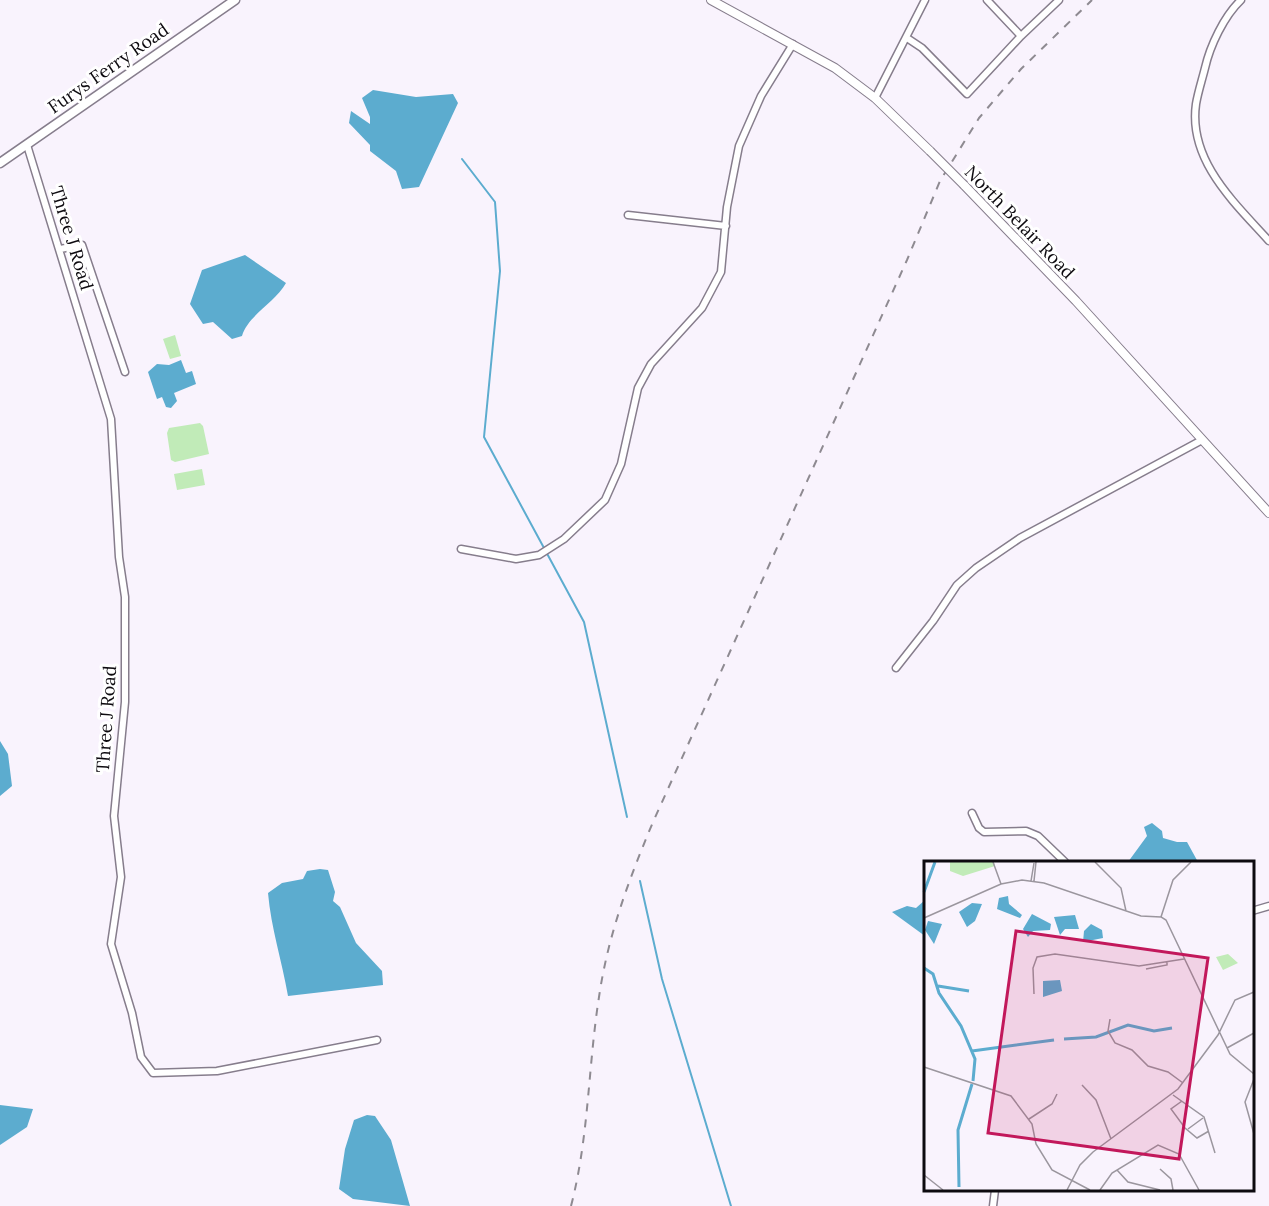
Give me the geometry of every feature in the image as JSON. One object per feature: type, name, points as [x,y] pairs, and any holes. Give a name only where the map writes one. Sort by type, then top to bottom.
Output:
[{"type":"main road","name":"Furys Ferry Road","points":[[0,163],[235,0]]},
{"type":"street","name":"North Belair Road","points":[[711,0],[835,68],[875,98],[1061,285],[1269,513]]},
{"type":"street","points":[[875,98],[925,0]]},
{"type":"street","points":[[987,0],[1021,36]]},
{"type":"street","points":[[907,38],[922,48],[967,94],[1021,36],[1059,0]]},
{"type":"street","points":[[1241,0],[1219,33],[1207,60],[1196,106],[1199,145],[1215,181],[1269,241]]},
{"type":"street","points":[[461,549],[516,559],[539,555],[564,539],[605,500],[621,464],[638,388],[651,364],[702,308],[712,293],[721,272],[733,168],[739,146],[761,96],[793,44]]},
{"type":"street","name":"Three J Road","points":[[27,145],[111,419],[119,557],[125,597],[125,702],[114,816],[121,877],[111,944],[132,1013],[141,1057],[153,1073],[217,1071],[376,1041]]},
{"type":"street","points":[[628,215],[726,226]]},
{"type":"street","points":[[60,249],[82,245],[125,372]]},
{"type":"street","points":[[896,668],[933,621],[957,585],[976,568],[1020,538],[1202,440]]},
{"type":"street","points":[[972,813],[979,828],[984,832],[1026,831],[1038,836],[1064,861]]},
{"type":"street","points":[[1254,910],[1269,906]]},
{"type":"street","points":[[993,1206],[995,1191]]},
{"type":"green space","points":[[175,335],[181,356],[170,359],[163,339]]},
{"type":"green space","points":[[200,423],[203,426],[209,454],[175,462],[171,460],[167,433],[169,428]]},
{"type":"green space","points":[[202,469],[205,485],[177,490],[174,474]]},
{"type":"water","points":[[373,90],[416,97],[453,94],[458,103],[419,187],[402,189],[396,171],[370,151],[370,145],[349,123],[351,111],[370,124],[370,117],[362,98]]},
{"type":"water","points":[[245,255],[286,283],[250,322],[242,336],[232,339],[213,322],[203,324],[190,304],[202,270]]},
{"type":"water","points":[[181,360],[186,373],[192,371],[196,384],[174,393],[177,401],[171,408],[166,407],[162,397],[157,399],[148,372],[157,364],[169,365]]},
{"type":"water","points":[[0,741],[8,754],[12,786],[0,796]]},
{"type":"water","points":[[1152,823],[1162,831],[1163,838],[1187,842],[1197,861],[1129,861],[1147,836],[1144,827]]},
{"type":"water","points":[[328,870],[335,892],[333,901],[340,907],[356,943],[382,971],[383,985],[288,996],[268,893],[282,883],[303,879],[307,871]]},
{"type":"water","points":[[924,901],[924,935],[892,912],[907,906],[916,908]]},
{"type":"water","points":[[0,1105],[33,1109],[27,1127],[0,1145]]},
{"type":"water","points":[[367,1115],[375,1116],[391,1140],[410,1206],[353,1199],[339,1189],[345,1149],[354,1120]]},
{"type":"waterway","points":[[462,159],[495,202],[500,271],[484,437],[584,622],[627,817]]},
{"type":"waterway","points":[[640,881],[662,979],[731,1206]]},
{"type":"railway","points":[[571,1206],[585,1128],[595,1023],[603,974],[620,908],[653,822],[907,260],[940,181],[979,118],[1021,69],[1092,0]]}]
